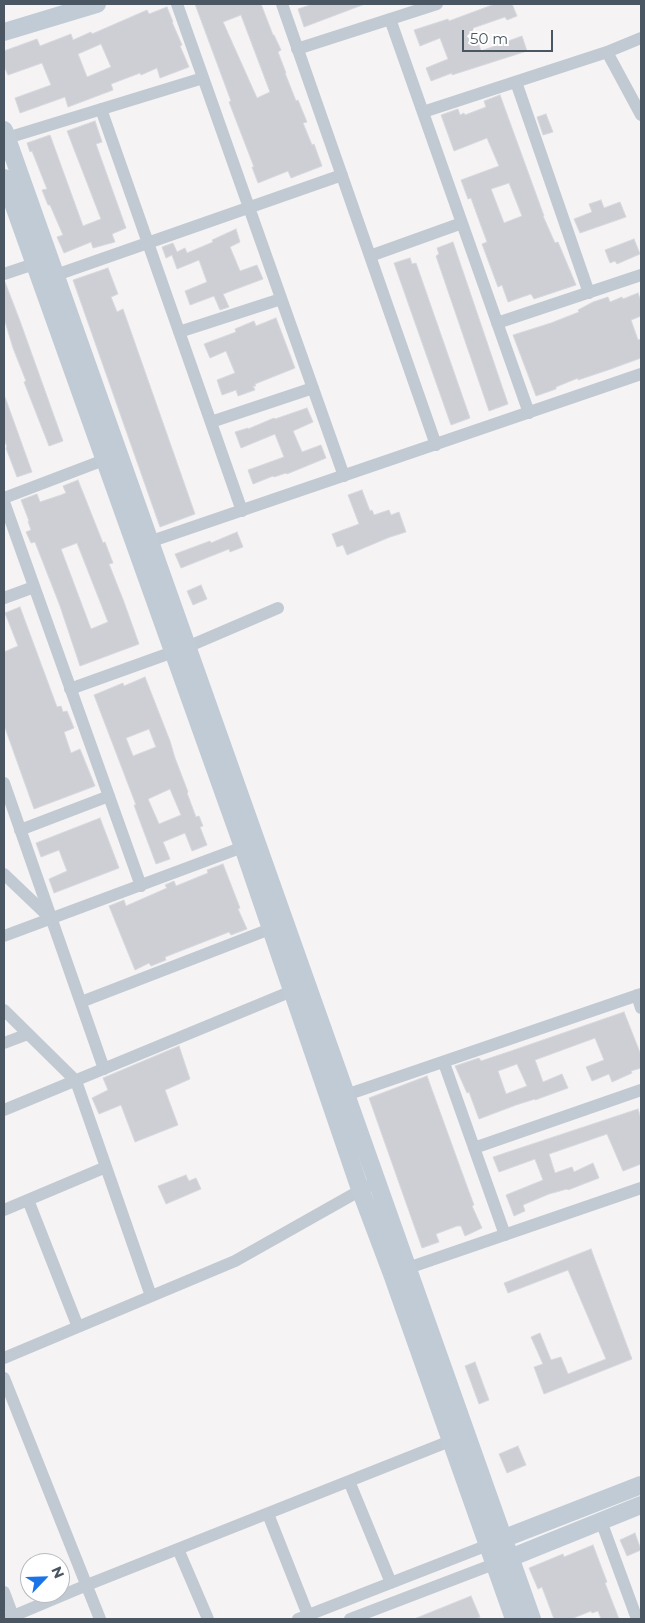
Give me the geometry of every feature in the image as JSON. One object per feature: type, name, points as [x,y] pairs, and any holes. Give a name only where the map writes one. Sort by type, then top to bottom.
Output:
[{"type":"street","points":[[4,32],[70,8],[97,4]]},
{"type":"street","points":[[177,4],[344,476]]},
{"type":"street","points":[[282,4],[436,444]]},
{"type":"street","points":[[298,49],[437,4]]},
{"type":"street","points":[[390,19],[529,413]]},
{"type":"street","points":[[423,112],[607,52],[641,38]]},
{"type":"street","points":[[607,52],[641,115]]},
{"type":"street","points":[[203,78],[101,109],[5,134],[149,542],[180,650],[242,847],[360,1190],[392,1274],[450,1441],[495,1542]]},
{"type":"street","points":[[516,82],[589,293]]},
{"type":"street","points":[[101,109],[242,511]]},
{"type":"street","points":[[56,275],[342,175]]},
{"type":"street","points":[[4,178],[104,460],[180,650],[408,1268],[495,1542],[502,1561],[532,1619]]},
{"type":"street","points":[[370,256],[462,222]]},
{"type":"street","points":[[4,274],[34,264]]},
{"type":"street","points":[[497,323],[641,275]]},
{"type":"street","points":[[180,332],[281,299]]},
{"type":"street","points":[[149,542],[641,374]]},
{"type":"street","points":[[211,422],[313,388]]},
{"type":"street","points":[[4,498],[104,460]]},
{"type":"street","points":[[4,502],[140,886]]},
{"type":"street","points":[[4,598],[34,586]]},
{"type":"street","points":[[70,689],[180,650],[278,608]]},
{"type":"street","points":[[4,783],[104,1069]]},
{"type":"street","points":[[20,830],[109,796]]},
{"type":"street","points":[[4,936],[242,847]]},
{"type":"street","points":[[4,874],[51,919]]},
{"type":"street","points":[[81,1002],[270,929]]},
{"type":"street","points":[[4,1110],[292,991]]},
{"type":"street","points":[[346,1096],[444,1062],[640,999]]},
{"type":"street","points":[[4,1010],[76,1081],[152,1296]]},
{"type":"street","points":[[4,1043],[28,1034]]},
{"type":"street","points":[[444,1062],[505,1236]]},
{"type":"street","points":[[474,1148],[641,1090]]},
{"type":"street","points":[[4,1210],[106,1167]]},
{"type":"street","points":[[4,1358],[234,1261],[376,1181]]},
{"type":"street","points":[[408,1268],[641,1188]]},
{"type":"street","points":[[28,1200],[78,1327]]},
{"type":"street","points":[[4,1378],[100,1619]]},
{"type":"street","points":[[4,1592],[10,1618],[87,1585],[450,1441]]},
{"type":"street","points":[[349,1482],[391,1583]]},
{"type":"street","points":[[268,1514],[303,1617],[641,1486]]},
{"type":"street","points":[[350,1619],[641,1505]]},
{"type":"street","points":[[601,1521],[638,1618]]},
{"type":"street","points":[[178,1549],[208,1619]]},
{"type":"street","points":[[502,1561],[514,1619]]},
{"type":"building","points":[[195,4],[261,4],[281,50],[278,52],[285,73],[307,122],[303,123],[312,145],[314,144],[322,166],[291,178],[288,171],[258,183],[252,167],[254,167],[229,102],[231,101]],"holes":[[[241,15],[270,92],[257,98],[223,22]]]},
{"type":"building","points":[[313,4],[365,4],[304,27],[298,9]]},
{"type":"building","points":[[495,4],[512,4],[517,16],[507,20],[505,17],[473,28],[481,51],[522,36],[527,51],[431,81],[426,68],[448,59],[440,38],[420,46],[414,30],[448,19],[449,21]]},
{"type":"building","points":[[167,7],[189,67],[160,78],[157,68],[111,84],[113,90],[68,107],[65,97],[20,113],[15,98],[51,85],[42,63],[8,75],[4,66],[4,51],[37,39],[40,46],[71,34],[73,40],[91,32],[92,34],[147,10],[149,14]],"holes":[[[101,44],[111,67],[87,77],[78,54]]]},
{"type":"building","points":[[500,95],[543,216],[555,243],[558,242],[576,285],[534,299],[531,294],[508,302],[502,285],[498,287],[482,244],[487,242],[471,198],[468,199],[461,180],[499,166],[487,138],[454,151],[441,115],[458,109],[460,115],[464,113],[465,115],[486,107],[484,101]],"holes":[[[509,183],[522,216],[504,223],[491,189]]]},
{"type":"building","points":[[546,114],[553,132],[543,135],[537,117]]},
{"type":"building","points":[[95,121],[102,142],[96,144],[126,228],[112,234],[115,242],[93,248],[91,242],[64,253],[57,237],[63,235],[42,190],[47,189],[27,143],[50,135],[83,226],[101,219],[67,131]]},
{"type":"building","points":[[601,200],[604,208],[620,202],[626,217],[580,233],[574,219],[592,212],[589,204]]},
{"type":"building","points":[[236,229],[240,242],[230,247],[240,271],[257,265],[263,279],[223,294],[229,307],[220,310],[214,296],[190,305],[185,291],[207,282],[199,260],[177,269],[172,255],[166,258],[162,247],[173,243],[177,252],[185,248],[187,253],[213,242],[212,240]]},
{"type":"building","points":[[634,239],[640,254],[617,264],[615,261],[610,263],[605,250]]},
{"type":"building","points":[[453,242],[508,404],[489,411],[436,256],[439,254],[437,248]]},
{"type":"building","points":[[410,258],[412,264],[416,263],[470,418],[451,425],[394,263]]},
{"type":"building","points":[[108,268],[118,294],[111,297],[117,312],[123,309],[195,514],[160,527],[73,280]]},
{"type":"building","points":[[4,282],[63,441],[49,446],[24,382],[26,381],[4,318]]},
{"type":"building","points":[[638,293],[641,301],[641,316],[631,320],[638,340],[641,339],[641,358],[578,380],[578,378],[536,396],[513,335],[579,312],[578,310],[593,302],[608,297],[610,302]]},
{"type":"building","points":[[276,318],[295,368],[255,384],[256,386],[253,386],[255,390],[238,396],[236,390],[222,395],[217,380],[235,373],[226,351],[210,358],[204,344],[236,332],[235,329],[254,321],[256,326]]},
{"type":"building","points":[[4,397],[32,472],[17,477],[4,438]]},
{"type":"building","points":[[307,408],[313,422],[293,431],[302,452],[321,445],[326,458],[287,474],[273,476],[253,484],[248,470],[284,457],[275,434],[241,448],[235,432]]},
{"type":"building","points":[[78,480],[113,563],[109,564],[139,644],[80,666],[60,606],[35,542],[31,543],[26,532],[31,530],[21,500],[37,494],[40,502],[66,493],[63,486]],"holes":[[[77,543],[108,622],[91,629],[61,549]]]},
{"type":"building","points":[[362,490],[370,511],[372,510],[374,515],[389,510],[391,515],[399,512],[406,532],[347,555],[343,545],[337,547],[332,534],[359,524],[348,495]]},
{"type":"building","points":[[237,532],[243,547],[230,552],[229,549],[181,568],[175,554],[210,541],[211,543]]},
{"type":"building","points":[[201,585],[207,599],[193,605],[187,591]]},
{"type":"building","points":[[20,607],[57,707],[61,706],[63,712],[67,711],[74,728],[64,732],[71,753],[80,749],[95,786],[34,809],[4,725],[4,652],[18,646],[5,613]]},
{"type":"building","points":[[145,677],[170,741],[196,817],[199,816],[203,826],[200,827],[207,845],[192,851],[185,833],[163,842],[170,859],[156,864],[134,805],[136,805],[94,695],[123,683],[124,686]],"holes":[[[149,729],[156,747],[133,756],[126,738]],[[170,789],[181,815],[159,824],[148,799]]]},
{"type":"building","points":[[100,818],[119,868],[54,893],[49,879],[67,871],[59,850],[41,857],[36,843]]},
{"type":"building","points":[[223,864],[240,908],[238,909],[247,929],[231,935],[229,932],[165,957],[166,960],[151,966],[149,963],[135,970],[109,906],[124,900],[126,906],[167,888],[165,885],[174,881],[176,886],[208,873],[207,870]]},
{"type":"building","points":[[624,1012],[641,1055],[641,1068],[631,1071],[632,1073],[612,1082],[609,1074],[592,1081],[586,1067],[604,1060],[595,1038],[535,1060],[543,1082],[562,1074],[568,1088],[479,1119],[469,1092],[467,1093],[455,1066],[479,1058],[481,1061]],"holes":[[[517,1064],[527,1086],[506,1094],[498,1071]]]},
{"type":"building","points":[[179,1046],[190,1079],[165,1090],[178,1125],[135,1142],[121,1105],[99,1114],[92,1098],[108,1090],[103,1078]]},
{"type":"building","points":[[427,1076],[474,1205],[472,1206],[482,1228],[465,1236],[461,1226],[457,1226],[436,1234],[439,1242],[422,1248],[369,1098]]},
{"type":"building","points":[[638,1109],[641,1119],[641,1164],[623,1171],[607,1134],[549,1154],[555,1173],[572,1167],[574,1172],[593,1163],[599,1178],[568,1190],[549,1194],[523,1205],[525,1211],[514,1216],[506,1195],[543,1180],[535,1159],[499,1172],[493,1157]]},
{"type":"building","points":[[186,1175],[189,1181],[196,1178],[201,1189],[166,1204],[158,1186]]},
{"type":"building","points":[[591,1249],[632,1359],[544,1394],[534,1367],[543,1364],[531,1337],[540,1333],[551,1360],[561,1357],[568,1374],[606,1359],[568,1270],[508,1293],[504,1283]]},
{"type":"building","points":[[475,1362],[489,1400],[479,1404],[465,1366]]},
{"type":"building","points":[[518,1446],[526,1465],[507,1473],[499,1454]]},
{"type":"building","points":[[635,1533],[641,1550],[627,1556],[620,1540]]},
{"type":"building","points":[[593,1545],[619,1619],[601,1619],[598,1611],[592,1613],[591,1611],[571,1619],[554,1619],[542,1587],[538,1589],[529,1568],[563,1554],[564,1557]]},
{"type":"building","points":[[471,1596],[480,1617],[474,1619],[414,1619]]}]
